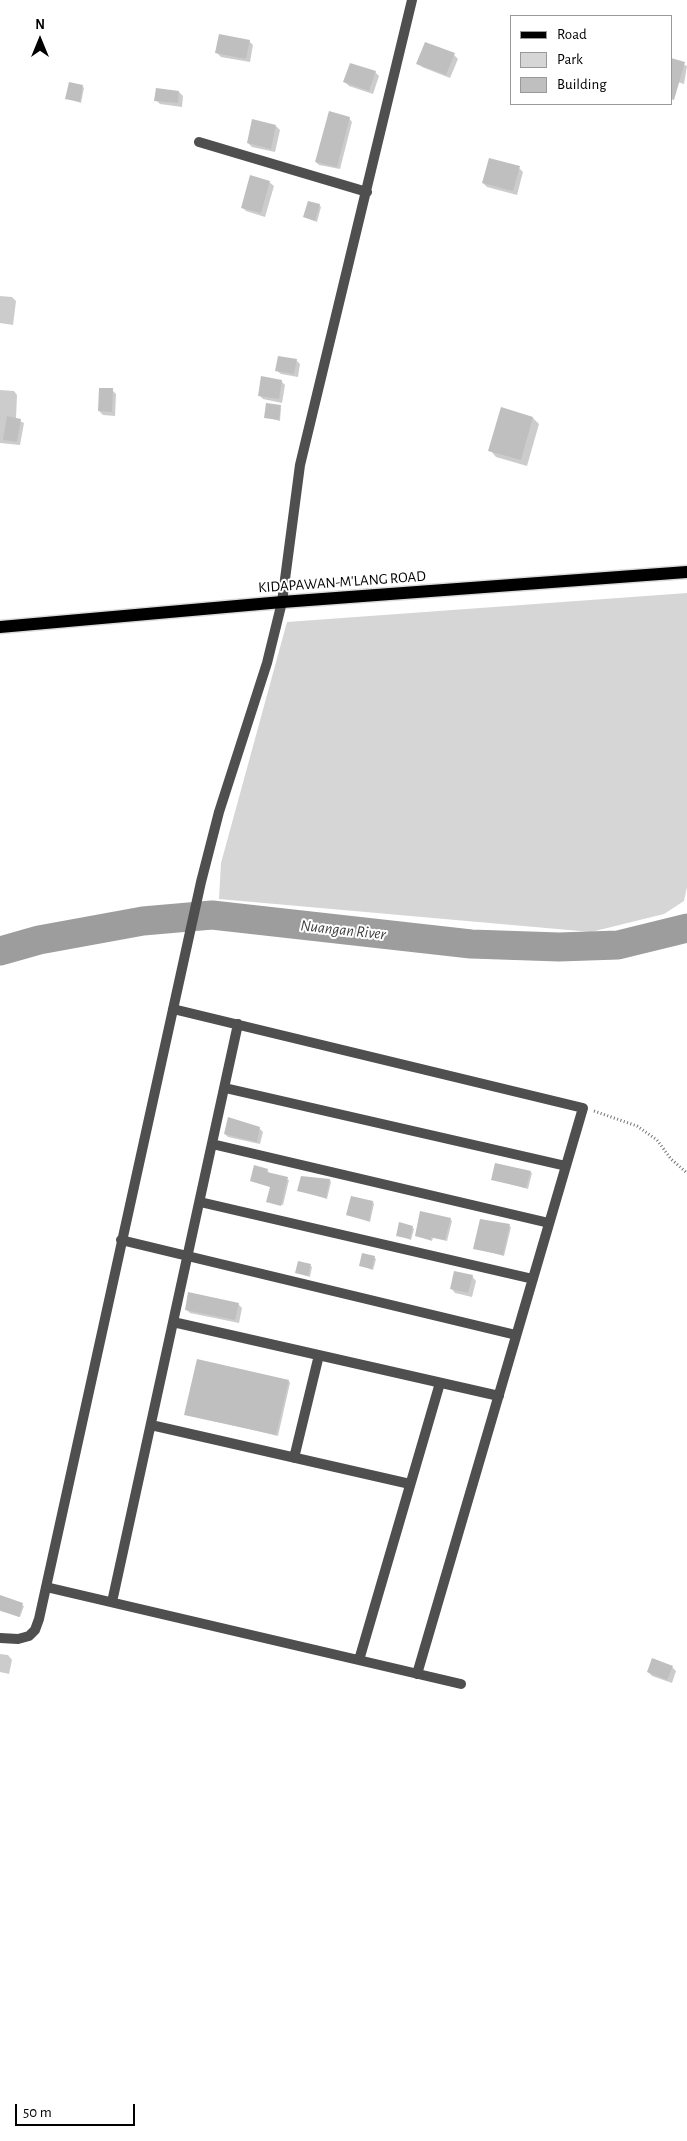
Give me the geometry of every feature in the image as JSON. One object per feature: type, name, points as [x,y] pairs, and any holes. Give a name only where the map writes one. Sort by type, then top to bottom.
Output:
[{"type":"main road","name":"KIDAPAWAN-M'LANG ROAD","points":[[0,627],[282,602],[687,572]]},
{"type":"street","points":[[0,1638],[18,1639],[29,1636],[35,1630],[46,1587],[201,882],[219,812],[267,663],[282,602],[300,465],[319,379],[412,0]]},
{"type":"street","points":[[198,142],[366,192]]},
{"type":"street","points":[[173,1009],[583,1108],[417,1674]]},
{"type":"street","points":[[112,1602],[238,1024]]},
{"type":"street","points":[[224,1088],[566,1166]]},
{"type":"street","points":[[212,1144],[549,1223]]},
{"type":"street","points":[[200,1202],[533,1279]]},
{"type":"street","points":[[121,1240],[516,1335]]},
{"type":"street","points":[[173,1322],[499,1396]]},
{"type":"street","points":[[294,1458],[319,1355]]},
{"type":"street","points":[[359,1660],[440,1383]]},
{"type":"street","points":[[151,1425],[410,1484]]},
{"type":"street","points":[[46,1587],[460,1684]]},
{"type":"path","points":[[583,1108],[637,1126],[657,1140],[671,1159],[687,1173]]},
{"type":"green space","points":[[687,593],[687,887],[684,901],[664,914],[591,932],[219,899],[221,863],[287,622]]},
{"type":"building","points":[[219,34],[250,40],[246,59],[215,53]]},
{"type":"building","points":[[425,42],[455,53],[446,75],[416,64]]},
{"type":"building","points":[[672,58],[685,62],[674,100],[672,99]]},
{"type":"building","points":[[350,63],[376,71],[369,91],[343,82]]},
{"type":"building","points":[[69,82],[83,85],[80,102],[65,99]]},
{"type":"building","points":[[156,88],[179,91],[178,103],[154,101]]},
{"type":"building","points":[[329,111],[350,117],[337,167],[315,162]]},
{"type":"building","points":[[252,119],[276,125],[271,149],[247,143]]},
{"type":"building","points":[[489,158],[520,166],[513,191],[482,183]]},
{"type":"building","points":[[250,175],[270,181],[261,213],[241,208]]},
{"type":"building","points":[[308,201],[320,204],[315,221],[303,217]]},
{"type":"building","points":[[278,356],[297,359],[294,374],[275,371]]},
{"type":"building","points":[[261,376],[282,380],[279,399],[258,396]]},
{"type":"building","points":[[99,388],[113,388],[112,412],[98,411]]},
{"type":"building","points":[[266,403],[281,405],[279,420],[264,418]]},
{"type":"building","points":[[501,407],[533,417],[521,460],[488,451]]},
{"type":"building","points":[[7,416],[21,419],[17,442],[3,440]]},
{"type":"building","points":[[228,1117],[260,1127],[257,1142],[224,1134]]},
{"type":"building","points":[[495,1163],[531,1171],[526,1188],[491,1180]]},
{"type":"building","points":[[254,1165],[268,1169],[267,1172],[288,1177],[281,1206],[266,1202],[270,1187],[250,1181]]},
{"type":"building","points":[[301,1176],[330,1179],[326,1198],[297,1191]]},
{"type":"building","points":[[351,1196],[373,1201],[369,1221],[346,1215]]},
{"type":"building","points":[[420,1211],[451,1218],[445,1240],[431,1237],[431,1240],[415,1236]]},
{"type":"building","points":[[480,1219],[510,1224],[503,1255],[473,1249]]},
{"type":"building","points":[[399,1222],[413,1226],[410,1239],[396,1236]]},
{"type":"building","points":[[362,1253],[375,1256],[372,1269],[359,1266]]},
{"type":"building","points":[[298,1261],[311,1264],[308,1276],[295,1273]]},
{"type":"building","points":[[454,1271],[473,1275],[468,1293],[450,1289]]},
{"type":"building","points":[[188,1292],[239,1303],[235,1320],[185,1310]]},
{"type":"building","points":[[197,1359],[289,1380],[276,1435],[184,1415]]},
{"type":"building","points":[[0,1595],[23,1603],[19,1617],[0,1610]]},
{"type":"building","points":[[652,1658],[673,1666],[667,1680],[647,1672]]},
{"type":"waterway","name":"Nuangan River","points":[[0,951],[39,940],[143,921],[212,915],[471,944],[559,947],[618,945],[687,928]]},
{"type":"waterway","points":[[680,929],[687,919]]}]
